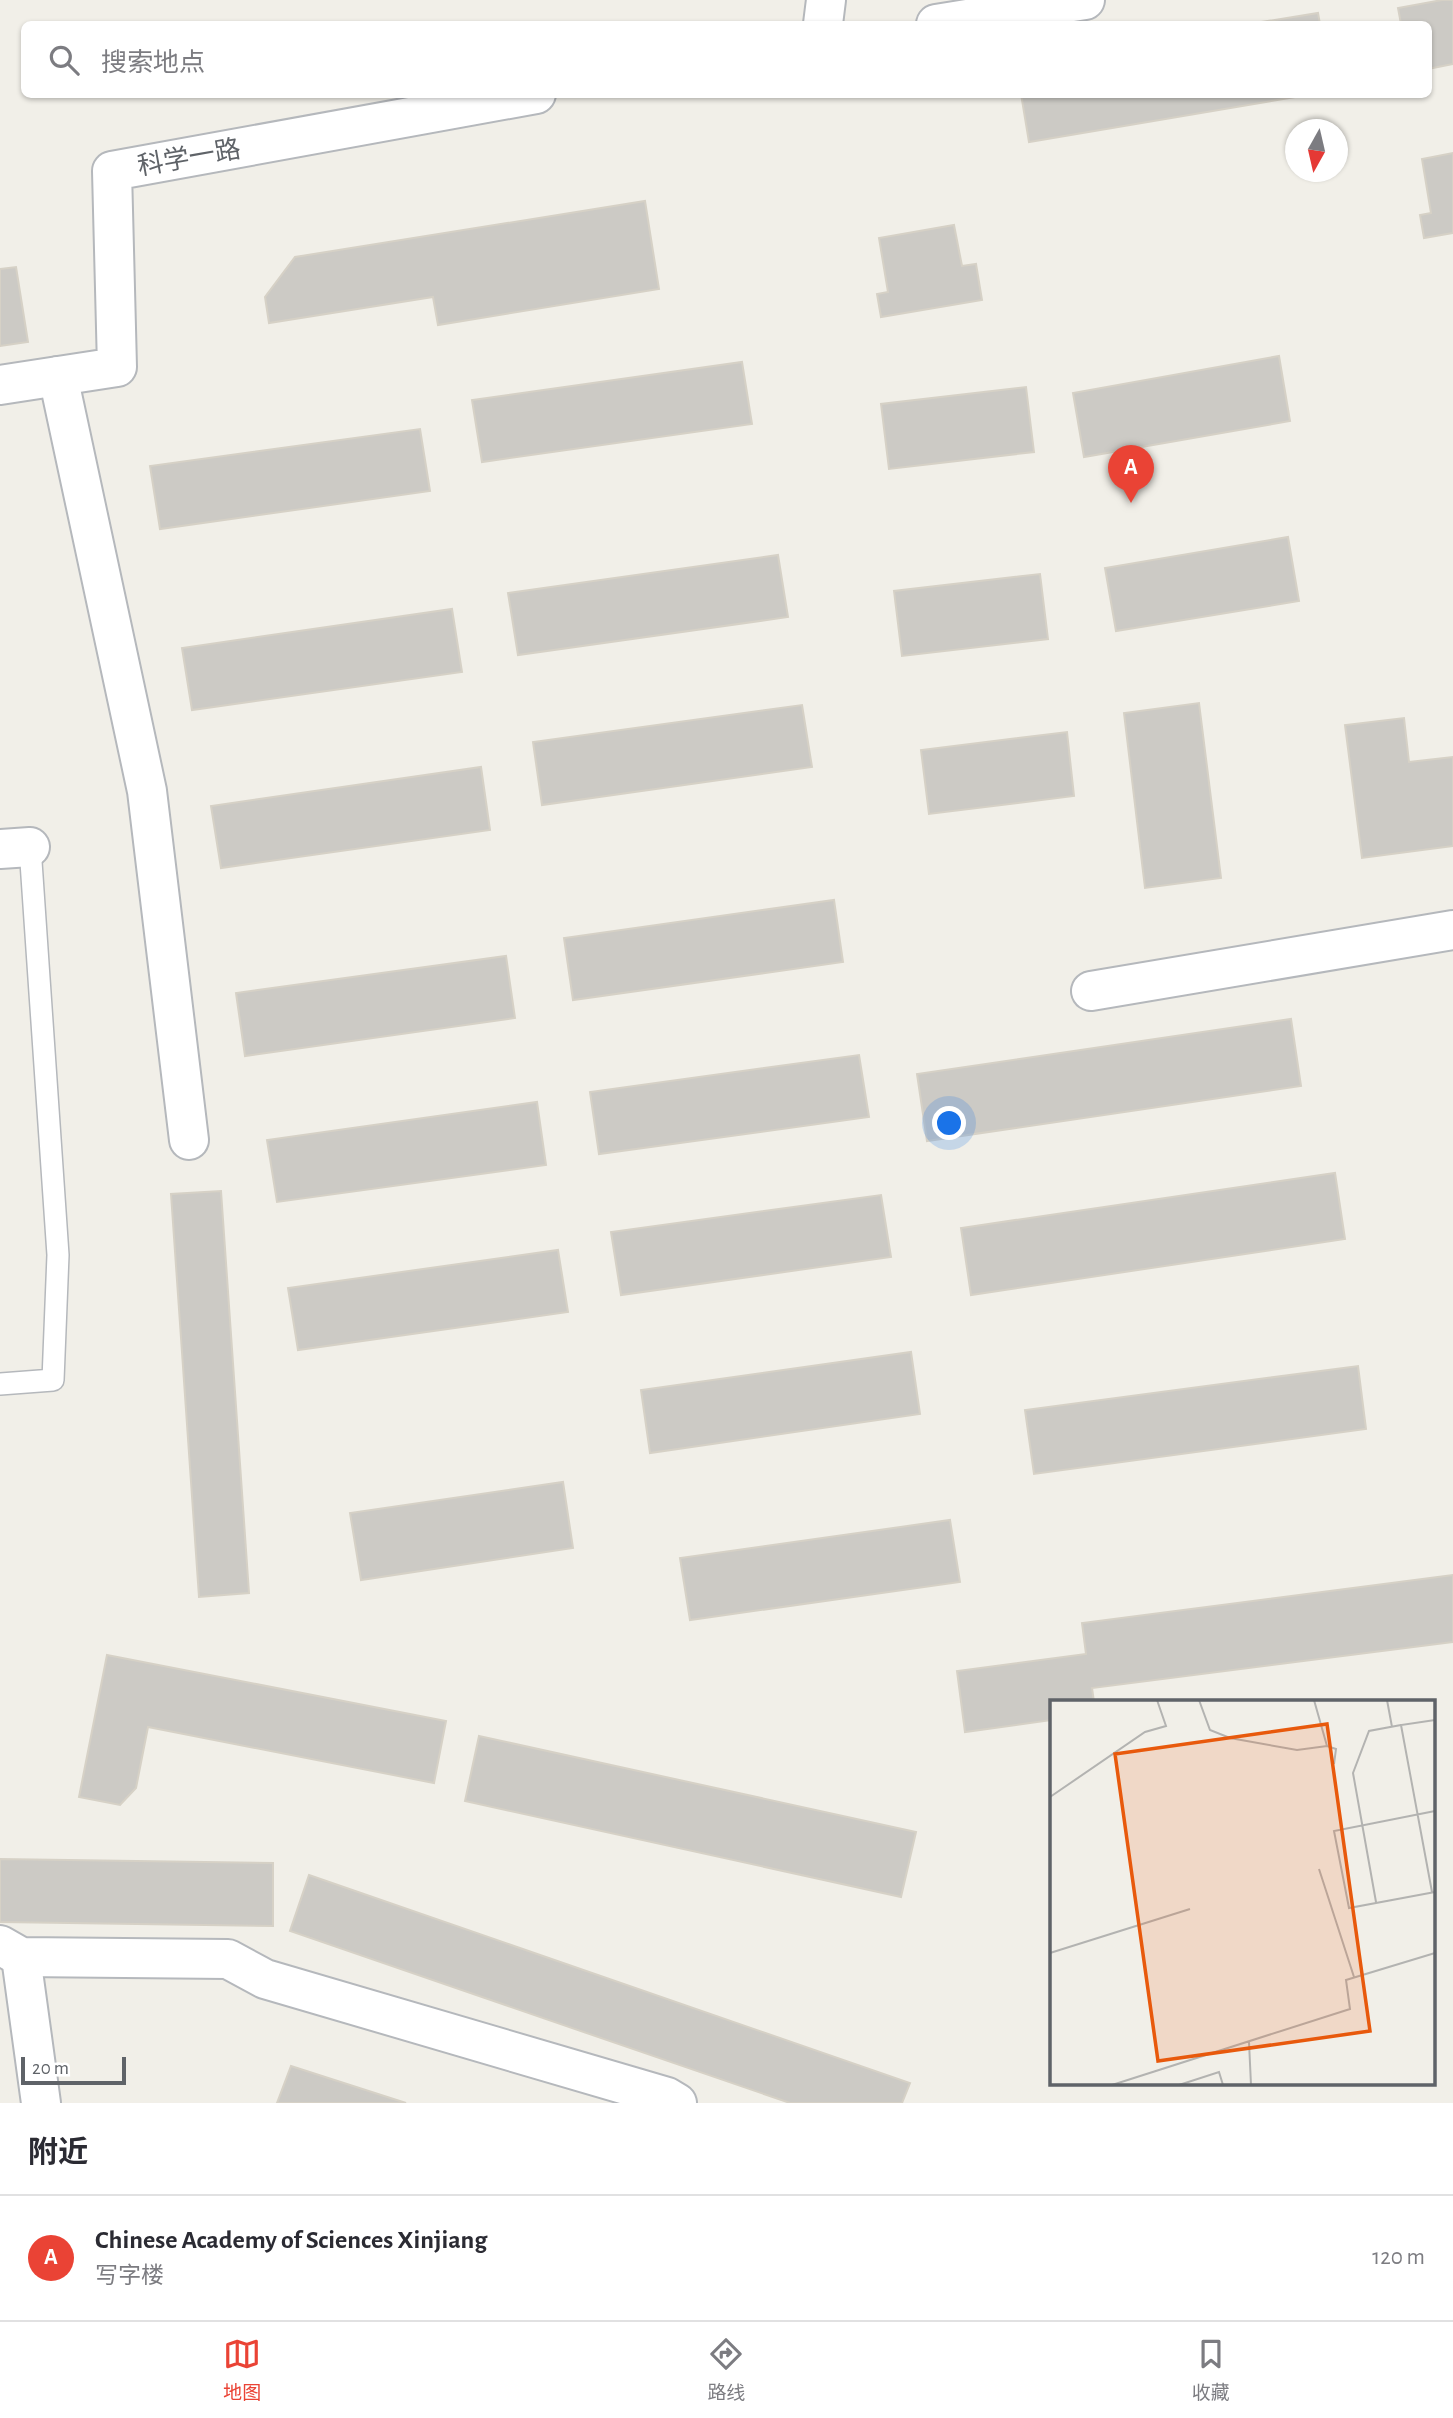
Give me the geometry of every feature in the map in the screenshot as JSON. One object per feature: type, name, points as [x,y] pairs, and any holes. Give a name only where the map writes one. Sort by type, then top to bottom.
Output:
[{"type":"street","points":[[823,21],[826,0]]},
{"type":"street","points":[[954,21],[1084,0]]},
{"type":"street","name":"科学一路","points":[[0,385],[117,367],[111,171],[514,98]]},
{"type":"street","points":[[58,376],[147,791],[189,1140]]},
{"type":"street","points":[[1091,991],[1453,930]]},
{"type":"street","points":[[41,2103],[11,1951],[228,1959],[265,1979],[654,2093],[677,2103]]},
{"type":"lane","points":[[0,1384],[53,1380],[58,1255],[15,848]]},
{"type":"building","points":[[1453,0],[1453,64],[1432,68],[1432,21],[1400,21],[1398,8]]},
{"type":"building","points":[[1318,13],[1319,21],[1268,21]]},
{"type":"building","points":[[1022,98],[1289,98],[1029,142]]},
{"type":"building","points":[[1453,153],[1453,233],[1424,238],[1420,215],[1431,213],[1422,159]]},
{"type":"building","points":[[645,201],[659,289],[438,325],[433,297],[269,323],[265,297],[295,257]]},
{"type":"building","points":[[954,225],[962,266],[976,264],[982,300],[881,317],[877,294],[888,292],[879,238]]},
{"type":"building","points":[[16,267],[28,342],[0,346],[0,269]]},
{"type":"building","points":[[1279,356],[1290,421],[1084,457],[1073,393]]},
{"type":"building","points":[[742,362],[752,424],[482,462],[472,400]]},
{"type":"building","points":[[1026,387],[1034,452],[889,469],[881,404]]},
{"type":"building","points":[[420,429],[430,491],[160,529],[150,466]]},
{"type":"building","points":[[1288,537],[1299,601],[1116,631],[1105,568]]},
{"type":"building","points":[[778,555],[788,617],[518,655],[508,593]]},
{"type":"building","points":[[1040,574],[1048,639],[902,656],[894,591]]},
{"type":"building","points":[[452,609],[462,672],[192,710],[182,648]]},
{"type":"building","points":[[1199,703],[1221,878],[1145,888],[1124,713]]},
{"type":"building","points":[[802,705],[812,767],[542,805],[533,742]]},
{"type":"building","points":[[1404,718],[1409,762],[1453,757],[1453,846],[1362,858],[1345,725]]},
{"type":"building","points":[[1067,732],[1074,796],[929,814],[921,750]]},
{"type":"building","points":[[481,767],[490,830],[221,868],[211,806]]},
{"type":"building","points":[[834,900],[843,962],[573,1000],[564,938]]},
{"type":"building","points":[[506,956],[515,1018],[245,1056],[236,993]]},
{"type":"building","points":[[1291,1019],[1301,1086],[927,1141],[917,1074]]},
{"type":"building","points":[[859,1055],[869,1117],[599,1154],[590,1092]]},
{"type":"building","points":[[537,1102],[546,1165],[277,1202],[267,1140]]},
{"type":"building","points":[[1335,1173],[1345,1239],[971,1295],[961,1228]]},
{"type":"building","points":[[221,1191],[249,1593],[199,1597],[171,1194]]},
{"type":"building","points":[[881,1195],[891,1257],[621,1295],[611,1232]]},
{"type":"building","points":[[558,1250],[568,1312],[298,1350],[288,1288]]},
{"type":"building","points":[[911,1352],[920,1414],[650,1453],[641,1390]]},
{"type":"building","points":[[1358,1366],[1366,1429],[1034,1474],[1025,1410]]},
{"type":"building","points":[[563,1482],[573,1548],[361,1580],[350,1513]]},
{"type":"building","points":[[950,1520],[960,1582],[690,1620],[680,1558]]},
{"type":"building","points":[[1453,1575],[1453,1642],[1092,1688],[1094,1700],[1050,1700],[1050,1720],[965,1732],[957,1671],[1086,1654],[1082,1623]]},
{"type":"building","points":[[107,1655],[446,1721],[434,1783],[148,1727],[136,1788],[120,1805],[79,1797]]},
{"type":"building","points":[[479,1736],[916,1832],[901,1897],[465,1801]]},
{"type":"building","points":[[0,1859],[273,1863],[273,1926],[0,1922]]},
{"type":"building","points":[[309,1875],[910,2083],[902,2103],[790,2103],[290,1931]]},
{"type":"building","points":[[291,2066],[406,2103],[277,2103]]},
{"type":"place","name":"Chinese Academy of Sciences Xinjiang","points":[[1131,503]]}]
